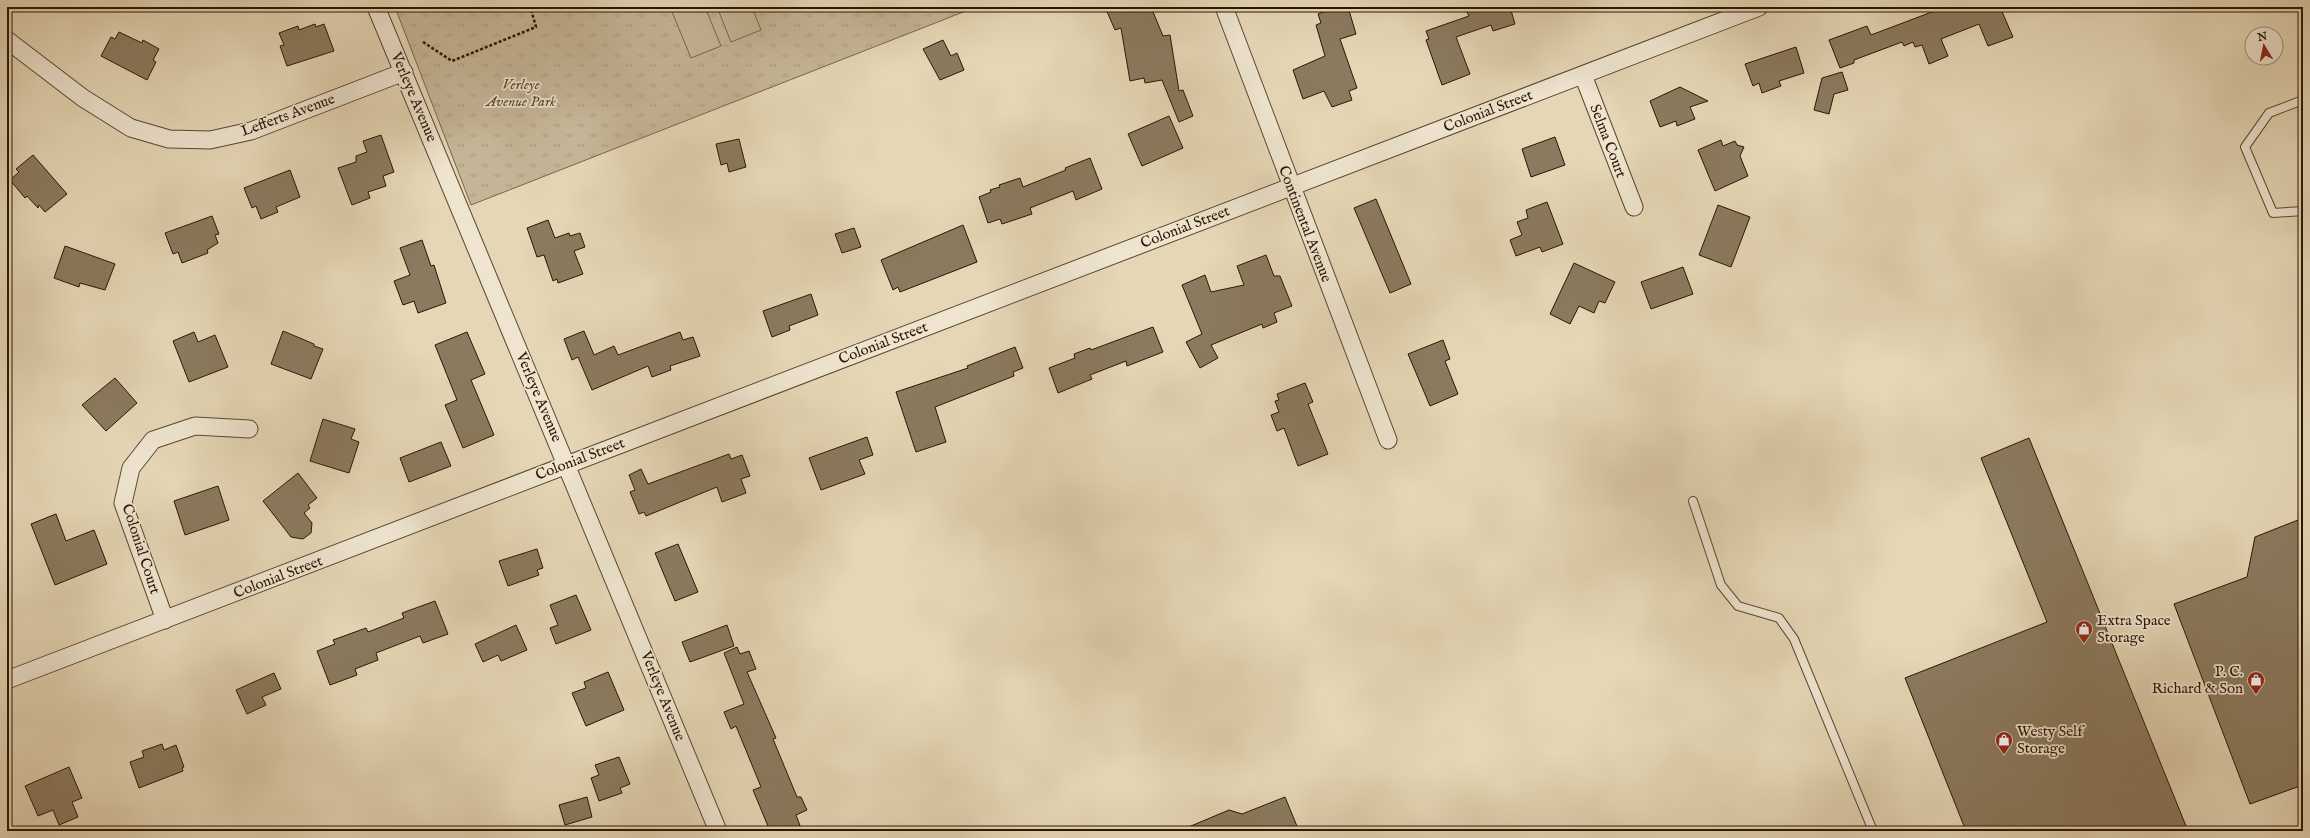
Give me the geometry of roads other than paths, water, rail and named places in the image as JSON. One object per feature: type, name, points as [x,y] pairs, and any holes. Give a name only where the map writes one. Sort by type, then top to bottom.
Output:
[{"type":"street","name":"Verleye Avenue","points":[[376,7],[567,464],[718,831]]},
{"type":"street","name":"Continental Avenue","points":[[1224,7],[1388,440]]},
{"type":"street","name":"Colonial Street","points":[[7,680],[1759,7]]},
{"type":"street","name":"Lefferts Avenue","points":[[7,40],[83,98],[131,128],[169,139],[210,140],[251,131],[404,72]]},
{"type":"street","name":"Selma Court","points":[[1583,75],[1634,207]]},
{"type":"street","name":"Colonial Court","points":[[166,620],[137,545],[124,503],[131,468],[153,440],[195,426],[249,429]]},
{"type":"lane","points":[[2303,100],[2269,113],[2245,147],[2273,213],[2303,211]]},
{"type":"lane","points":[[1693,501],[1721,585],[1738,606],[1779,618],[1794,639],[1872,831]]},
{"type":"place","name":"Extra Space Storage","points":[[2084,644]]},
{"type":"place","name":"P. C. Richard & Son","points":[[2256,695]]},
{"type":"place","name":"Westy Self Storage","points":[[2004,755]]},
{"type":"park label","name":"Verleye Avenue Park","points":[[521,92]]}]
